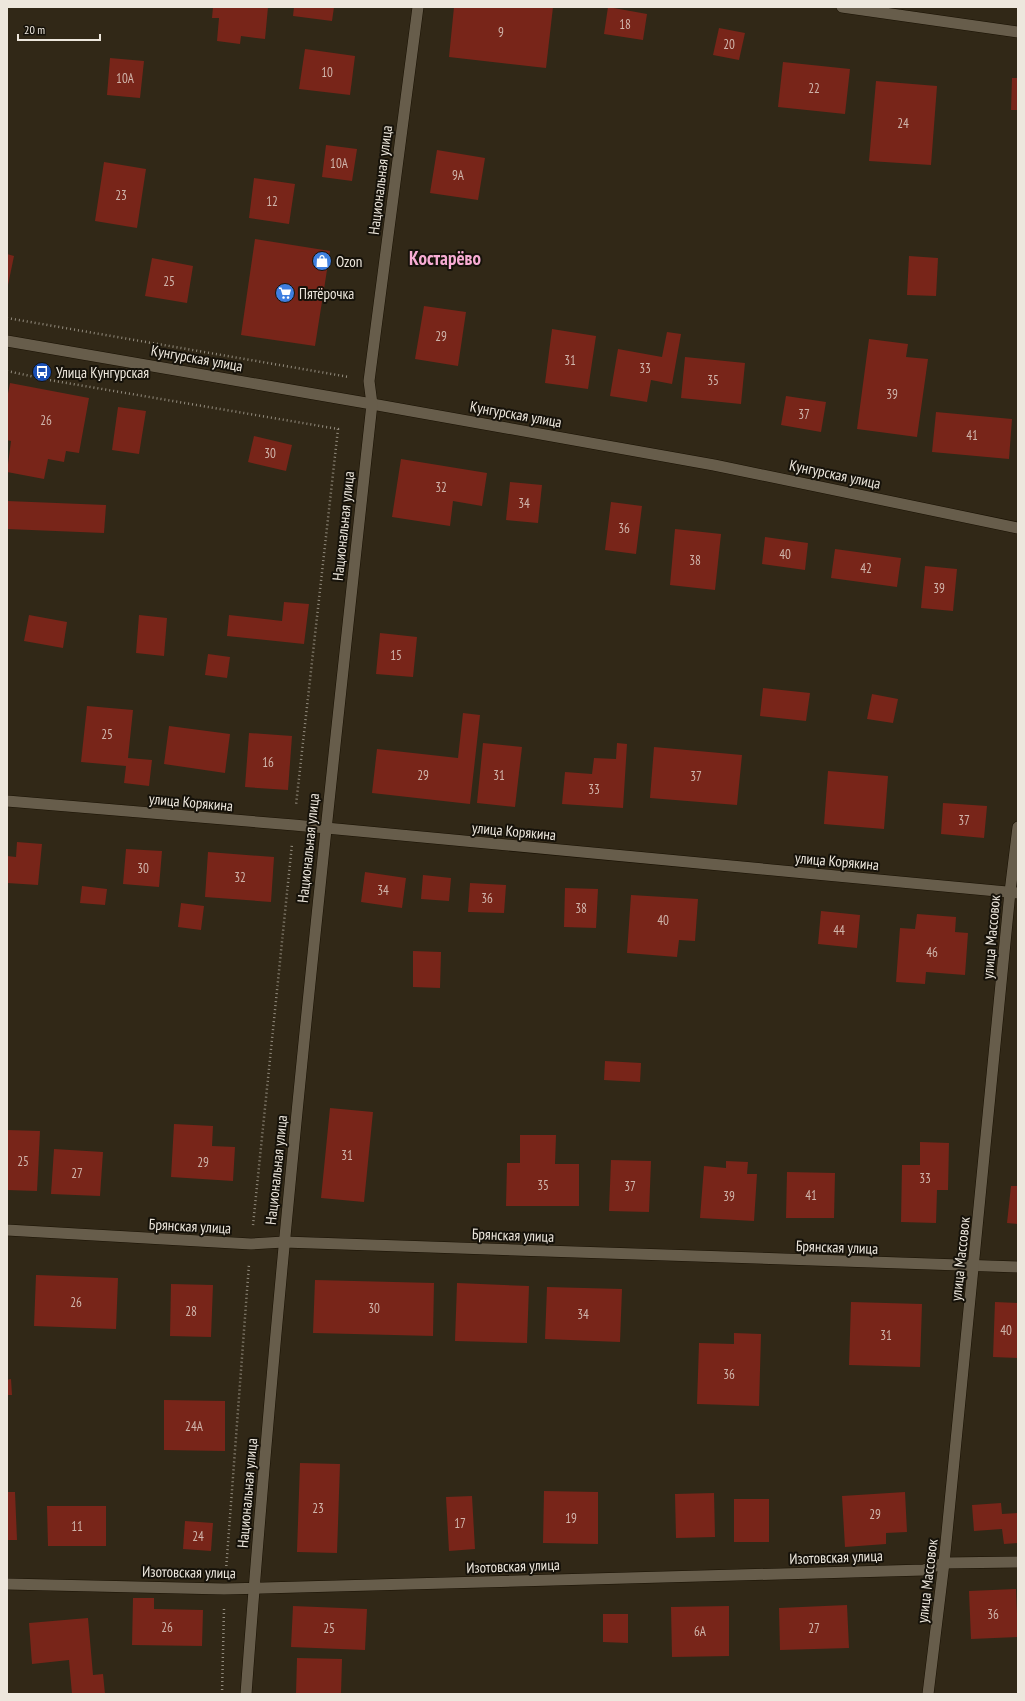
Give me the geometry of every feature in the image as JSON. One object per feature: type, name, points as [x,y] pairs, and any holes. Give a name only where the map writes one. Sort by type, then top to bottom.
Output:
[{"type":"street","name":"Национальная улица","points":[[246,1694],[284,1242],[325,829],[372,404],[369,380],[418,7]]},
{"type":"street","points":[[842,7],[1018,32]]},
{"type":"street","name":"Кунгурская улица","points":[[7,341],[714,465],[1018,528]]},
{"type":"street","name":"улица Корякина","points":[[7,801],[294,825],[1014,892]]},
{"type":"street","name":"улица Массовок","points":[[928,1694],[944,1563],[1014,892],[1018,827]]},
{"type":"street","name":"Брянская улица","points":[[7,1230],[251,1244],[284,1242],[1018,1267]]},
{"type":"street","name":"Изотовская улица","points":[[7,1584],[224,1589],[924,1570],[944,1563],[1018,1562]]},
{"type":"path","points":[[7,318],[369,380]]},
{"type":"path","points":[[7,371],[49,380],[338,429],[294,825],[251,1244],[224,1589],[222,1694]]},
{"type":"building","points":[[213,7],[268,7],[265,39],[241,36],[240,44],[217,41],[219,18],[212,18]]},
{"type":"building","points":[[294,7],[334,7],[332,21],[293,16]]},
{"type":"building","points":[[454,7],[553,7],[546,68],[449,57]]},
{"type":"building","points":[[608,7],[647,14],[643,40],[604,34]]},
{"type":"building","points":[[719,28],[745,33],[739,60],[713,55]]},
{"type":"building","points":[[305,49],[355,56],[350,95],[299,89]]},
{"type":"building","points":[[110,58],[144,61],[140,98],[107,95]]},
{"type":"building","points":[[783,62],[850,69],[845,114],[778,107]]},
{"type":"building","points":[[1012,78],[1018,78],[1018,110],[1011,110]]},
{"type":"building","points":[[876,81],[937,86],[931,165],[869,161]]},
{"type":"building","points":[[326,145],[357,149],[352,181],[322,177]]},
{"type":"building","points":[[437,150],[485,158],[478,200],[430,193]]},
{"type":"building","points":[[104,162],[146,169],[137,228],[95,221]]},
{"type":"building","points":[[254,178],[295,184],[289,224],[249,218]]},
{"type":"building","name":"Пятёрочка","points":[[255,239],[330,251],[315,346],[241,335]]},
{"type":"building","points":[[7,254],[14,256],[8,285],[7,285]]},
{"type":"building","points":[[909,256],[938,258],[936,296],[907,295]]},
{"type":"building","points":[[152,258],[193,266],[187,303],[145,296]]},
{"type":"building","points":[[424,306],[466,312],[458,366],[415,359]]},
{"type":"building","points":[[552,329],[596,336],[588,389],[545,383]]},
{"type":"building","points":[[667,332],[681,334],[672,384],[651,380],[647,402],[610,396],[618,349],[662,357]]},
{"type":"building","points":[[869,339],[908,344],[906,357],[928,359],[917,437],[857,429]]},
{"type":"building","points":[[685,357],[745,363],[741,404],[681,398]]},
{"type":"building","points":[[10,383],[89,398],[79,453],[66,451],[64,462],[48,459],[44,479],[7,472],[11,441],[7,440],[7,399]]},
{"type":"building","points":[[786,396],[826,402],[821,432],[781,425]]},
{"type":"building","points":[[118,407],[146,411],[139,454],[112,450]]},
{"type":"building","points":[[936,412],[1012,419],[1009,459],[932,452]]},
{"type":"building","points":[[254,436],[292,445],[286,471],[248,462]]},
{"type":"building","points":[[401,459],[487,473],[482,506],[453,501],[450,526],[392,517]]},
{"type":"building","points":[[510,482],[542,485],[538,523],[506,520]]},
{"type":"building","points":[[7,501],[106,505],[104,533],[7,529]]},
{"type":"building","points":[[611,502],[642,506],[636,554],[605,550]]},
{"type":"building","points":[[675,529],[721,534],[715,590],[670,585]]},
{"type":"building","points":[[765,537],[808,543],[805,570],[762,564]]},
{"type":"building","points":[[835,549],[901,558],[897,587],[831,578]]},
{"type":"building","points":[[925,566],[957,569],[953,611],[921,608]]},
{"type":"building","points":[[284,602],[309,604],[304,644],[227,636],[229,615],[282,621]]},
{"type":"building","points":[[29,615],[67,622],[63,648],[24,641]]},
{"type":"building","points":[[139,615],[167,618],[164,656],[136,653]]},
{"type":"building","points":[[380,633],[417,637],[413,677],[376,674]]},
{"type":"building","points":[[208,654],[230,657],[227,678],[205,675]]},
{"type":"building","points":[[763,688],[810,693],[806,721],[760,716]]},
{"type":"building","points":[[872,694],[898,699],[893,723],[867,719]]},
{"type":"building","points":[[87,706],[133,710],[128,758],[152,760],[149,786],[124,783],[126,766],[81,762]]},
{"type":"building","points":[[463,713],[480,715],[470,804],[372,793],[377,749],[458,758]]},
{"type":"building","points":[[169,726],[230,734],[225,773],[164,764]]},
{"type":"building","points":[[249,733],[292,736],[288,790],[245,787]]},
{"type":"building","points":[[483,743],[522,747],[515,807],[477,803]]},
{"type":"building","points":[[617,743],[627,744],[623,808],[562,804],[565,772],[592,774],[594,758],[616,759]]},
{"type":"building","points":[[654,747],[742,755],[737,805],[650,798]]},
{"type":"building","points":[[828,771],[888,776],[884,829],[824,824]]},
{"type":"building","points":[[943,803],[987,806],[984,838],[941,834]]},
{"type":"building","points":[[17,842],[42,844],[38,885],[7,883],[7,856],[16,857]]},
{"type":"building","points":[[126,849],[162,851],[159,887],[123,884]]},
{"type":"building","points":[[208,852],[274,857],[271,902],[205,897]]},
{"type":"building","points":[[365,872],[406,878],[402,908],[361,902]]},
{"type":"building","points":[[423,875],[451,878],[449,901],[421,899]]},
{"type":"building","points":[[470,883],[506,885],[504,913],[468,912]]},
{"type":"building","points":[[82,886],[107,889],[105,905],[80,903]]},
{"type":"building","points":[[565,888],[598,889],[596,928],[564,927]]},
{"type":"building","points":[[631,895],[698,899],[695,941],[679,940],[677,957],[627,953]]},
{"type":"building","points":[[181,903],[204,906],[201,930],[178,927]]},
{"type":"building","points":[[821,911],[860,915],[857,948],[818,944]]},
{"type":"building","points":[[917,914],[956,917],[955,932],[968,933],[965,975],[926,972],[925,984],[896,982],[900,928],[915,929]]},
{"type":"building","points":[[413,951],[441,952],[440,988],[413,987]]},
{"type":"building","points":[[605,1061],[641,1063],[640,1082],[604,1080]]},
{"type":"building","points":[[330,1108],[373,1112],[364,1202],[321,1198]]},
{"type":"building","points":[[174,1124],[213,1126],[212,1146],[235,1147],[233,1181],[171,1177]]},
{"type":"building","points":[[7,1130],[40,1131],[37,1191],[7,1190]]},
{"type":"building","points":[[520,1135],[556,1135],[555,1164],[579,1164],[579,1206],[506,1206],[507,1163],[520,1163]]},
{"type":"building","points":[[920,1142],[949,1143],[948,1190],[937,1190],[936,1223],[901,1222],[902,1165],[920,1165]]},
{"type":"building","points":[[54,1149],[103,1152],[100,1196],[51,1194]]},
{"type":"building","points":[[611,1160],[651,1161],[649,1212],[609,1211]]},
{"type":"building","points":[[726,1161],[748,1162],[747,1174],[757,1174],[754,1221],[700,1218],[704,1166],[726,1168]]},
{"type":"building","points":[[787,1172],[835,1173],[834,1218],[786,1218]]},
{"type":"building","points":[[1011,1186],[1018,1186],[1018,1224],[1007,1223]]},
{"type":"building","points":[[36,1275],[118,1278],[116,1329],[34,1326]]},
{"type":"building","points":[[315,1280],[434,1283],[433,1336],[313,1333]]},
{"type":"building","points":[[457,1283],[529,1286],[527,1343],[455,1341]]},
{"type":"building","points":[[171,1284],[213,1285],[211,1337],[170,1336]]},
{"type":"building","points":[[547,1287],[622,1289],[620,1342],[545,1339]]},
{"type":"building","points":[[851,1302],[922,1304],[920,1367],[849,1365]]},
{"type":"building","points":[[995,1302],[1018,1303],[1018,1358],[993,1357]]},
{"type":"building","points":[[734,1333],[761,1334],[759,1406],[697,1404],[699,1343],[734,1344]]},
{"type":"building","points":[[11,1379],[12,1395],[7,1395],[7,1380]]},
{"type":"building","points":[[164,1400],[225,1401],[225,1451],[164,1450]]},
{"type":"building","points":[[300,1463],[340,1464],[337,1553],[297,1552]]},
{"type":"building","points":[[544,1491],[598,1492],[598,1544],[543,1543]]},
{"type":"building","points":[[7,1492],[15,1492],[17,1540],[7,1540]]},
{"type":"building","points":[[905,1492],[907,1532],[886,1533],[886,1544],[845,1547],[842,1496]]},
{"type":"building","points":[[714,1493],[715,1537],[676,1538],[675,1494]]},
{"type":"building","points":[[472,1496],[475,1549],[449,1551],[446,1497]]},
{"type":"building","points":[[734,1499],[769,1499],[769,1542],[734,1542]]},
{"type":"building","points":[[1001,1503],[1002,1514],[1018,1513],[1018,1543],[1004,1544],[1002,1529],[974,1531],[972,1505]]},
{"type":"building","points":[[47,1506],[106,1506],[106,1546],[48,1546]]},
{"type":"building","points":[[185,1521],[213,1523],[211,1551],[183,1549]]},
{"type":"building","points":[[1016,1589],[1018,1637],[971,1639],[969,1591]]},
{"type":"building","points":[[133,1598],[154,1598],[154,1609],[203,1610],[202,1646],[132,1645]]},
{"type":"building","points":[[847,1605],[849,1648],[780,1650],[779,1608]]},
{"type":"building","points":[[293,1606],[367,1609],[365,1650],[291,1647]]},
{"type":"building","points":[[729,1606],[729,1656],[672,1657],[671,1607]]},
{"type":"building","points":[[603,1614],[628,1614],[628,1643],[603,1642]]},
{"type":"building","points":[[88,1618],[93,1675],[103,1674],[105,1694],[72,1694],[69,1660],[32,1664],[29,1623]]},
{"type":"building","points":[[297,1658],[342,1659],[341,1694],[296,1694]]},
{"type":"place","name":"Ozon","points":[[322,261]]},
{"type":"place","name":"Пятёрочка","points":[[285,293]]},
{"type":"place","name":"Улица Кунгурская","points":[[42,372]]},
{"type":"district","name":"Костарёво","points":[[445,258]]}]
